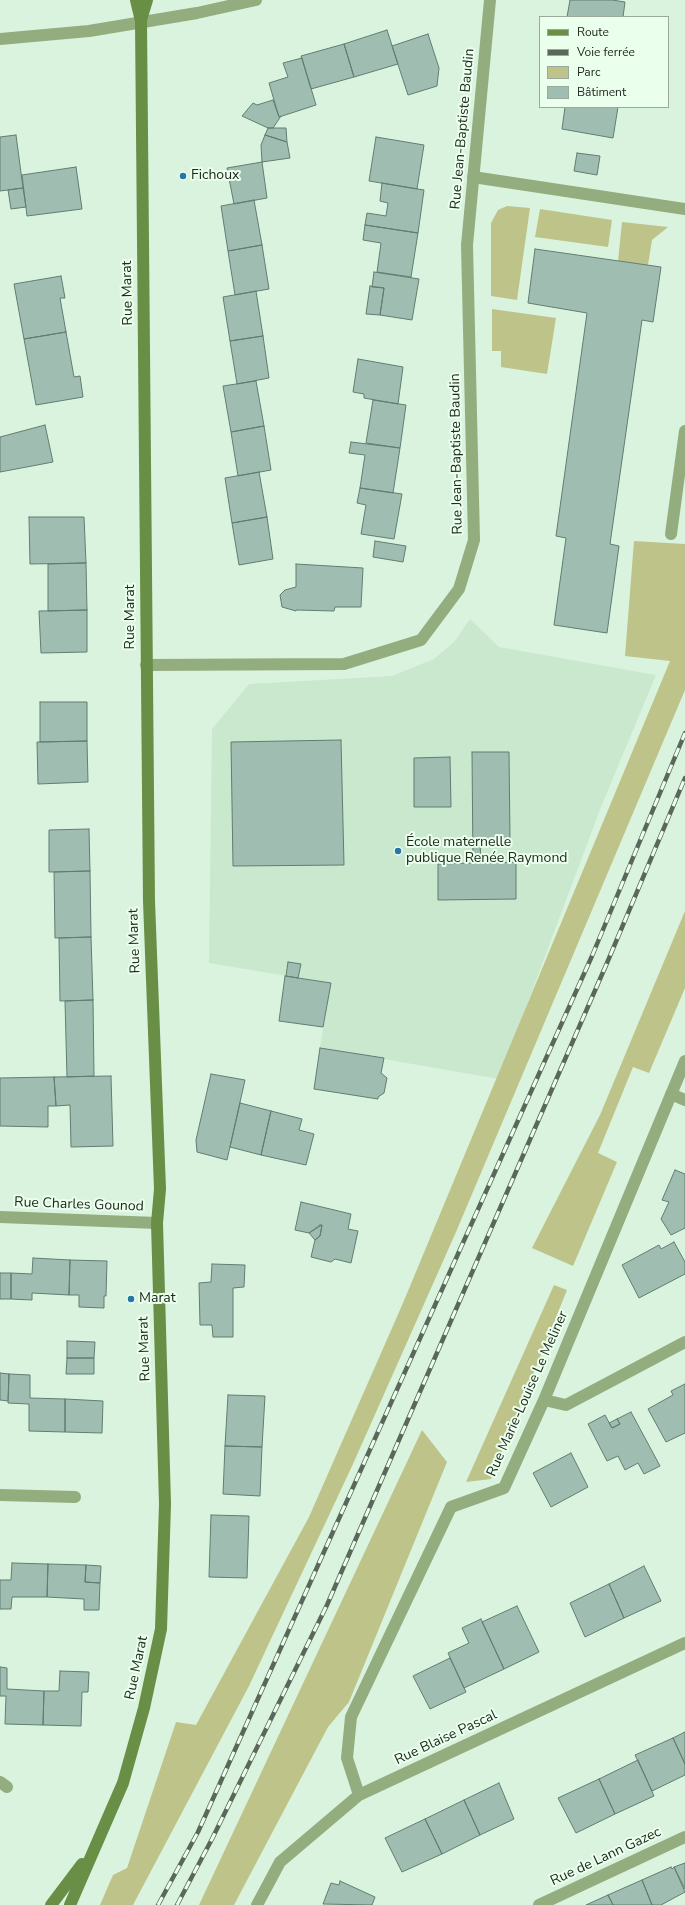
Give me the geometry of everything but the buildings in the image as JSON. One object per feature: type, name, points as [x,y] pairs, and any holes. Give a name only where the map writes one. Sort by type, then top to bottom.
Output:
[{"type":"main road","points":[[136,0],[141,22]]},
{"type":"main road","points":[[141,22],[147,0]]},
{"type":"main road","name":"Rue Marat","points":[[70,1905],[123,1783],[144,1708],[161,1629],[165,1504],[156,1224],[160,1188],[149,901],[141,22]]},
{"type":"main road","name":"Rue Marat","points":[[51,1905],[94,1848]]},
{"type":"street","points":[[0,39],[89,31],[197,13],[256,0]]},
{"type":"street","name":"Rue Jean-Baptiste Baudin","points":[[146,665],[344,664],[421,640],[459,589],[474,540],[467,245],[490,0]]},
{"type":"street","points":[[473,177],[685,209]]},
{"type":"street","points":[[672,534],[685,432]]},
{"type":"street","name":"Rue Marie-Louise Le Meliner","points":[[359,1794],[347,1758],[352,1716],[452,1507],[504,1488],[544,1400],[685,1061]]},
{"type":"street","points":[[671,1094],[685,1100]]},
{"type":"street","name":"Rue Charles Gounod","points":[[0,1217],[156,1224]]},
{"type":"street","points":[[544,1400],[566,1405],[685,1342]]},
{"type":"street","points":[[0,1495],[75,1497]]},
{"type":"street","name":"Rue Blaise Pascal","points":[[257,1905],[280,1862],[359,1794],[685,1643]]},
{"type":"street","name":"Rue de Lann Gazec","points":[[539,1905],[685,1837]]},
{"type":"shaded area","name":"École maternelle publique Renée Raymond","points":[[470,619],[499,647],[656,675],[601,807],[499,1079],[320,1048],[330,983],[209,963],[212,729],[249,684],[392,676],[434,659],[454,642]]},
{"type":"green space","points":[[507,206],[530,208],[517,300],[491,296],[491,223],[498,210]]},
{"type":"green space","points":[[540,209],[612,220],[608,247],[535,237]]},
{"type":"green space","points":[[622,222],[668,227],[652,240],[648,265],[618,261]]},
{"type":"green space","points":[[492,309],[556,318],[547,374],[501,367],[501,351],[492,351]]},
{"type":"green space","points":[[634,541],[685,544],[685,690],[456,1232],[353,1464],[249,1686],[133,1905],[100,1905],[113,1875],[127,1868],[176,1722],[196,1725],[309,1517],[403,1303],[670,661],[625,656]]},
{"type":"green space","points":[[685,911],[685,988],[649,1073],[633,1067],[598,1153],[617,1162],[573,1266],[532,1248],[600,1115]]},
{"type":"green space","points":[[554,1285],[567,1290],[491,1479],[466,1482]]},
{"type":"green space","points":[[422,1430],[447,1462],[349,1702],[328,1727],[234,1905],[199,1905]]},
{"type":"railway","points":[[158,1905],[198,1832],[592,956],[685,733]]},
{"type":"railway","points":[[177,1905],[212,1839],[327,1605],[607,963],[685,778]]},
{"type":"place","name":"Fichoux","points":[[183,176]]},
{"type":"place","name":"École maternelle publique Renée Raymond","points":[[398,851]]},
{"type":"place","name":"Marat","points":[[131,1299]]}]
